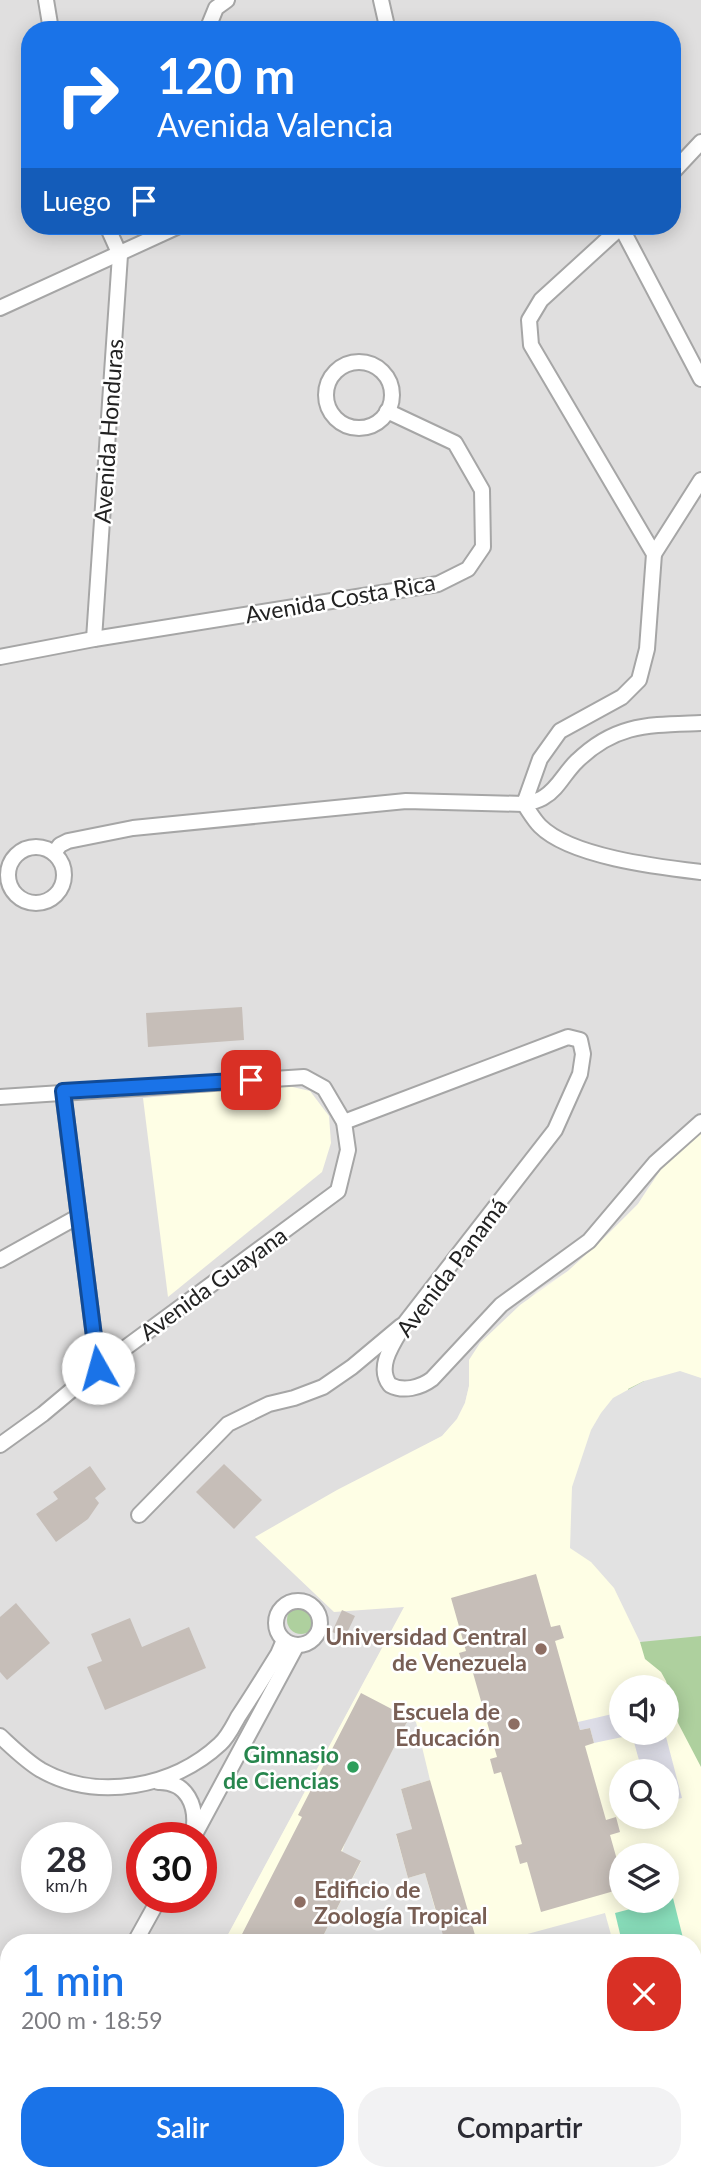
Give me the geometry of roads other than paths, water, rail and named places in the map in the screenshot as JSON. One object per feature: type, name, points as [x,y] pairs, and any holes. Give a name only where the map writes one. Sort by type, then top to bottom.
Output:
[{"type":"street","points":[[46,0],[50,21]]},
{"type":"street","points":[[211,21],[216,8],[226,0]]},
{"type":"street","points":[[381,0],[386,21]]},
{"type":"street","points":[[681,163],[701,142]]},
{"type":"street","name":"Avenida Honduras","points":[[94,639],[120,255],[111,235]]},
{"type":"street","points":[[0,308],[161,235]]},
{"type":"street","points":[[612,235],[541,300],[529,320],[531,345],[654,554]]},
{"type":"street","points":[[627,235],[701,379]]},
{"type":"street","points":[[350,364],[370,365],[379,370],[390,387],[391,397],[387,411],[376,424],[365,428],[344,425],[335,418],[326,397],[332,376],[340,368],[350,364]]},
{"type":"street","name":"Avenida Costa Rica","points":[[0,657],[94,639],[438,584],[468,569],[483,547],[482,490],[454,443],[387,411]]},
{"type":"street","points":[[524,804],[540,759],[560,731],[622,697],[639,680],[647,649],[654,554],[701,480]]},
{"type":"street","points":[[54,853],[60,845],[68,841],[133,828],[406,801],[524,804],[544,798],[575,763],[602,740],[625,730],[701,723]]},
{"type":"street","points":[[524,804],[541,827],[561,840],[585,850],[656,867],[701,872]]},
{"type":"street","points":[[37,847],[54,853],[64,869],[64,879],[56,896],[40,904],[21,900],[10,885],[9,867],[13,859],[19,852],[37,847]]},
{"type":"street","name":"Avenida Panamá","points":[[344,1122],[568,1037],[580,1040],[583,1054],[579,1074],[555,1130],[405,1323],[385,1363],[385,1379],[397,1388],[419,1387],[432,1379],[501,1305],[589,1241],[656,1163],[701,1122]]},
{"type":"street","points":[[0,1097],[304,1077],[324,1088],[344,1122]]},
{"type":"street","points":[[63,1091],[98,1368]]},
{"type":"street","name":"Avenida Guayana","points":[[0,1445],[44,1414],[98,1368],[338,1191],[348,1150],[344,1122]]},
{"type":"street","points":[[0,1260],[79,1216]]},
{"type":"street","points":[[139,1515],[228,1424],[269,1404],[323,1387],[405,1323]]},
{"type":"street","points":[[0,1736],[42,1770],[70,1782],[114,1788],[173,1774],[200,1760],[222,1742],[278,1654],[291,1642],[200,1822]]},
{"type":"street","points":[[148,1782],[180,1786],[187,1793],[194,1809],[193,1822]]},
{"type":"street","points":[[139,1934],[151,1913]]},
{"type":"place","name":"Universidad Central de Venezuela","points":[[541,1649]]},
{"type":"place","name":"Escuela de Educación","points":[[514,1724]]},
{"type":"place","name":"Gimnasio de Ciencias","points":[[353,1767]]},
{"type":"place","name":"Edificio de Zoología Tropical","points":[[300,1902]]}]
